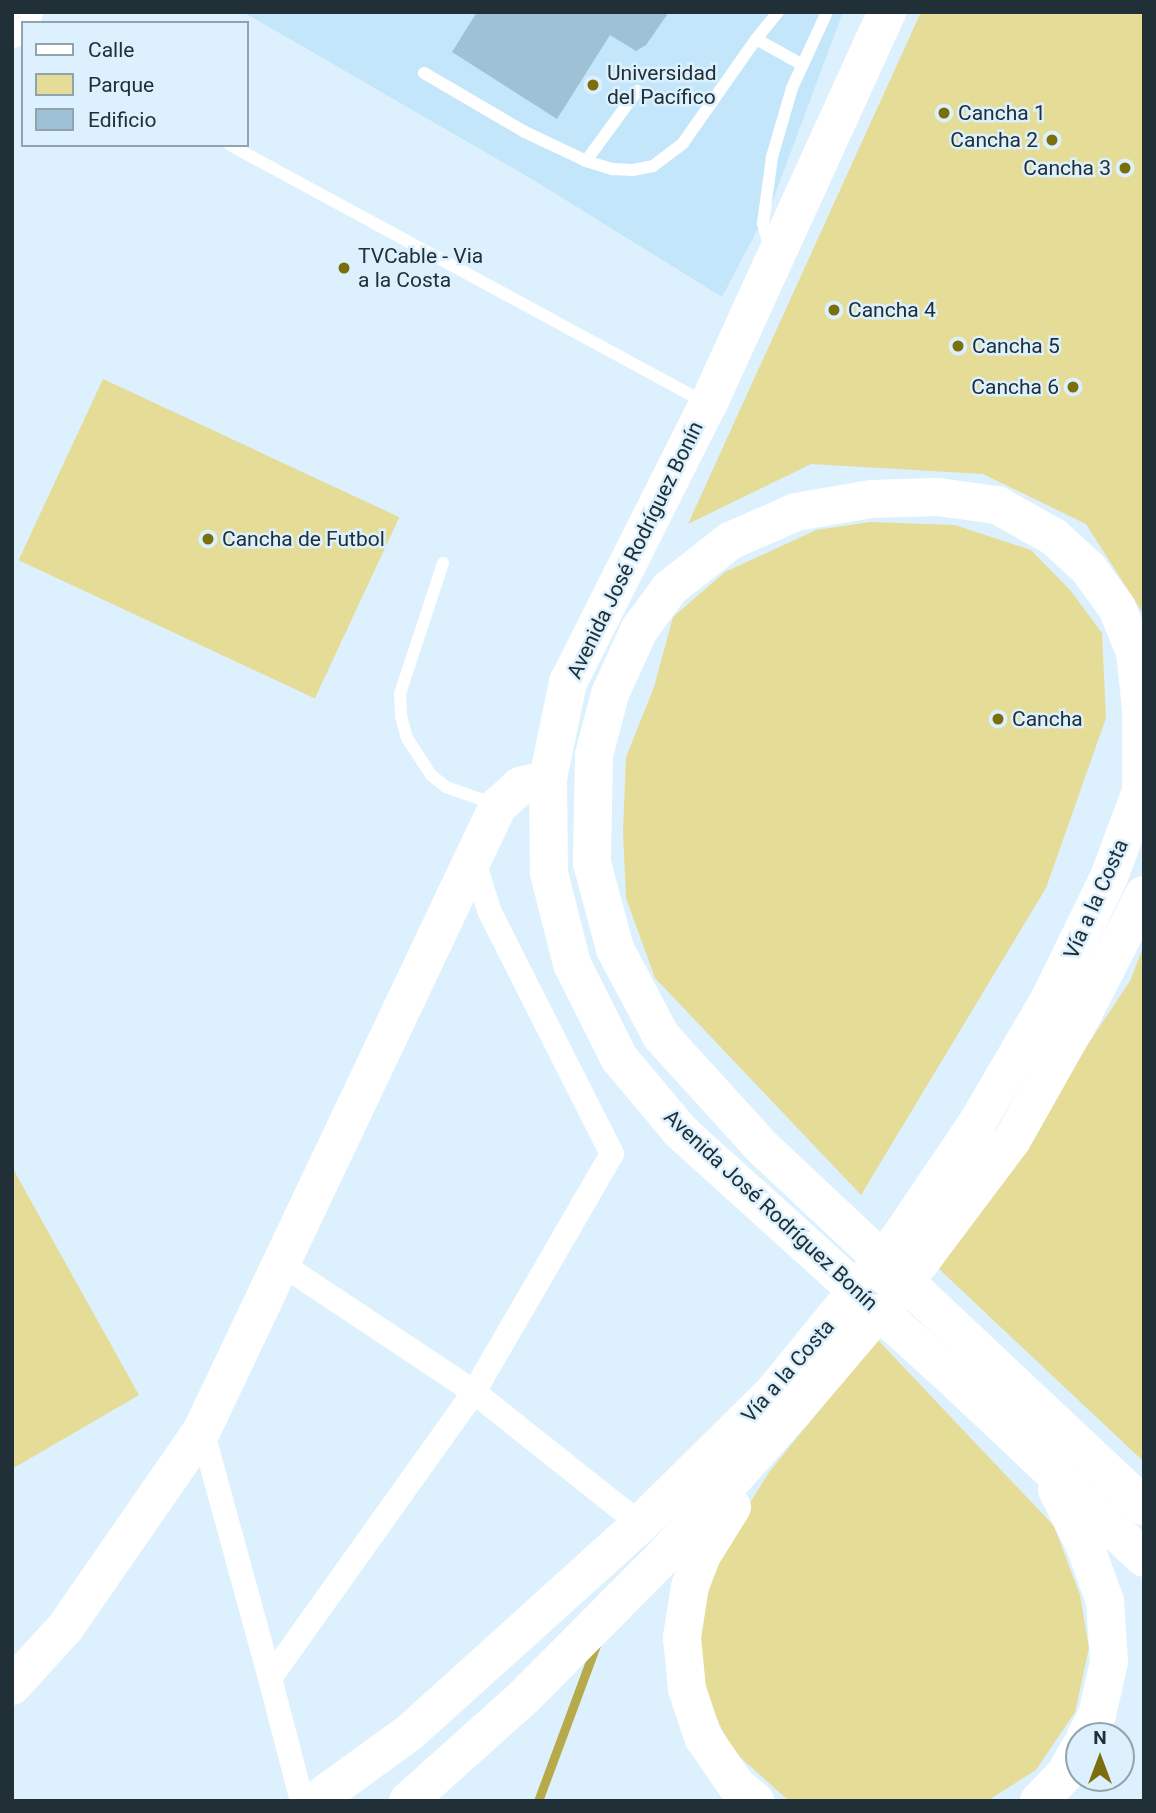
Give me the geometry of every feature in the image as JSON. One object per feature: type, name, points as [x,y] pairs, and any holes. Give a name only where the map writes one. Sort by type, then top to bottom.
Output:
[{"type":"main road","points":[[12,29],[24,12]]},
{"type":"main road","name":"Avenida José Rodríguez Bonín","points":[[887,12],[774,265],[708,404],[568,682],[548,779],[549,873],[572,964],[619,1058],[681,1132],[953,1378],[1144,1558]]},
{"type":"main road","name":"Avenida José Rodríguez Bonín","points":[[1142,788],[1135,652],[1117,608],[1088,568],[1054,537],[996,505],[937,496],[871,499],[796,512],[730,541],[670,588],[639,630],[610,694],[594,755],[592,863],[615,949],[661,1036],[761,1146],[1144,1506]]},
{"type":"main road","points":[[12,1686],[65,1628],[202,1430],[498,806],[520,786],[548,779]]},
{"type":"main road","name":"Vía a la Costa","points":[[315,1801],[409,1733],[640,1524],[772,1394],[900,1237],[936,1185],[1050,998],[1109,877],[1142,788]]},
{"type":"main road","name":"Vía a la Costa","points":[[408,1801],[524,1697],[647,1573],[794,1411],[921,1261],[1012,1140],[1083,1014],[1144,895]]},
{"type":"main road","points":[[755,1801],[736,1785],[703,1737],[687,1689],[682,1637],[691,1586],[702,1555],[794,1411]]},
{"type":"main road","points":[[1007,1429],[1062,1497],[1105,1601],[1109,1662],[1093,1722]]},
{"type":"main road","points":[[1039,1801],[1065,1774]]},
{"type":"street","points":[[270,1678],[474,1392],[612,1153],[489,910],[473,859]]},
{"type":"street","points":[[281,1263],[474,1392],[640,1524]]},
{"type":"street","points":[[202,1430],[302,1801]]},
{"type":"lane","points":[[424,73],[525,132],[586,161],[613,169],[633,170],[653,166],[683,143],[778,12]]},
{"type":"lane","points":[[774,265],[763,223],[772,157],[801,64],[827,12]]},
{"type":"lane","points":[[756,39],[801,64]]},
{"type":"lane","points":[[586,161],[637,91]]},
{"type":"lane","points":[[234,147],[708,404]]},
{"type":"lane","points":[[443,562],[400,694],[401,716],[407,738],[431,775],[446,787],[498,806]]},
{"type":"shaded area","name":"Universidad del Pacífico","points":[[243,12],[843,12],[773,200],[722,297],[535,181]]},
{"type":"green space","points":[[921,12],[1144,12],[1144,615],[1086,524],[983,474],[811,464],[688,524]]},
{"type":"green space","name":"Cancha de Futbol","points":[[103,379],[399,517],[315,698],[18,560]]},
{"type":"green space","points":[[870,522],[955,525],[1031,550],[1071,591],[1102,633],[1106,718],[1046,888],[861,1195],[655,978],[626,898],[623,831],[626,757],[654,687],[673,617],[725,572],[816,530]]},
{"type":"green space","points":[[1144,945],[1144,1462],[939,1269],[1130,981]]},
{"type":"green space","points":[[12,1167],[139,1395],[12,1469]]},
{"type":"green space","points":[[877,1339],[1054,1526],[1080,1595],[1089,1648],[1075,1712],[1068,1722],[1065,1722],[1065,1727],[1036,1770],[987,1801],[788,1800],[733,1751],[700,1685],[695,1614],[708,1569],[770,1471]]},
{"type":"building","points":[[477,12],[669,12],[646,45],[636,51],[610,35],[557,119],[452,52]]},
{"type":"waterway","points":[[538,1801],[596,1645]]},
{"type":"place","name":"Universidad del Pacífico","points":[[593,85]]},
{"type":"place","name":"Cancha 1","points":[[944,113]]},
{"type":"place","name":"Cancha 2","points":[[1052,140]]},
{"type":"place","name":"Cancha 3","points":[[1125,168]]},
{"type":"place","name":"TVCable - Via a la Costa","points":[[344,268]]},
{"type":"place","name":"Cancha 4","points":[[834,310]]},
{"type":"place","name":"Cancha 5","points":[[958,346]]},
{"type":"place","name":"Cancha 6","points":[[1073,387]]},
{"type":"place","name":"Cancha de Futbol","points":[[208,539]]},
{"type":"place","name":"Cancha","points":[[998,719]]}]
